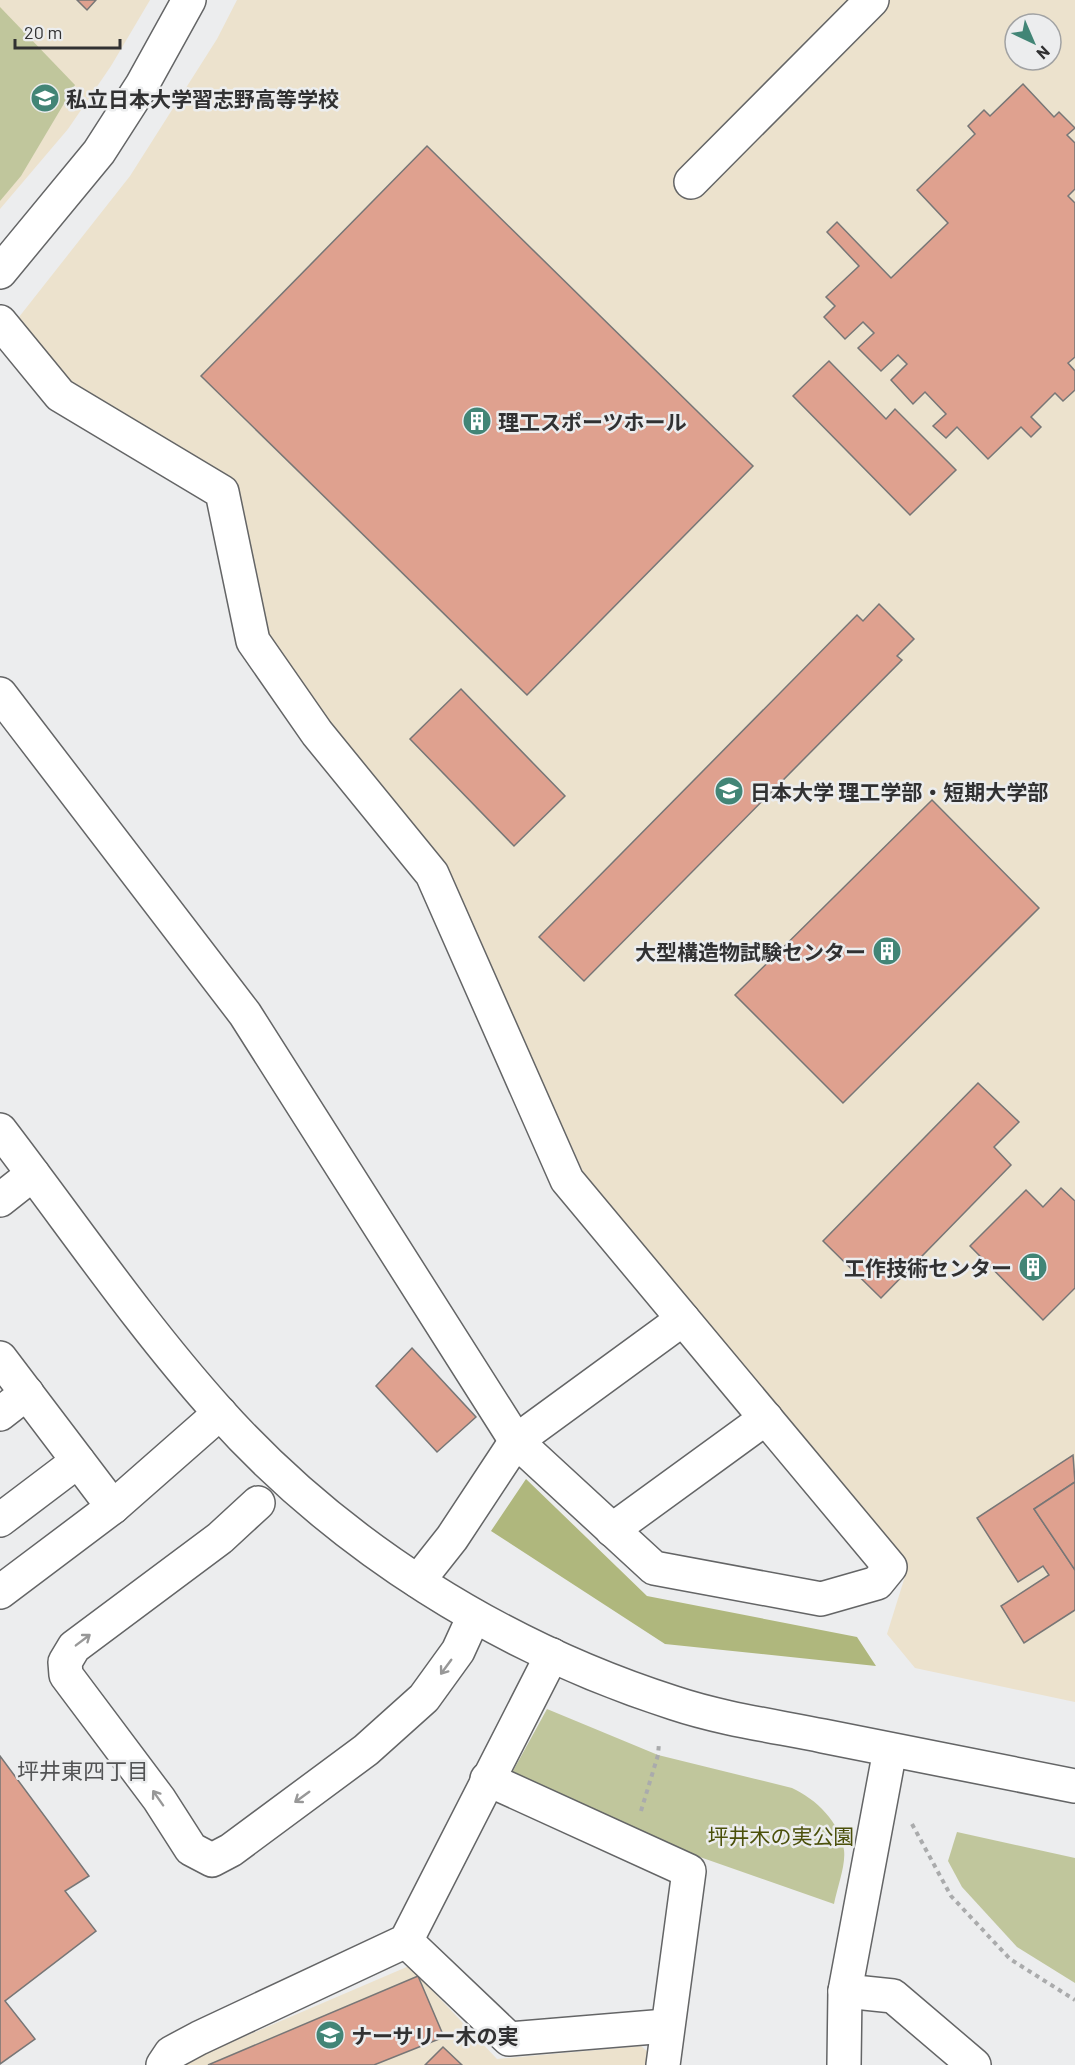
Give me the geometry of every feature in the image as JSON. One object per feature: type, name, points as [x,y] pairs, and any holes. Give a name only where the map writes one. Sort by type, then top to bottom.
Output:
[{"type":"street","points":[[0,272],[99,152],[142,85],[189,0]]},
{"type":"street","points":[[691,182],[872,0]]},
{"type":"street","points":[[0,322],[60,395],[222,492],[253,641],[317,733],[432,874],[567,1180],[890,1567],[877,1583],[821,1599],[654,1568],[516,1441],[245,1014],[0,694]]},
{"type":"street","points":[[0,1130],[164,1348],[220,1413],[304,1496],[361,1542],[474,1616],[552,1655],[677,1704],[890,1750],[1075,1786]]},
{"type":"street","points":[[0,1200],[33,1174]]},
{"type":"street","points":[[418,1581],[452,1538],[516,1441],[683,1318]]},
{"type":"street","points":[[0,1358],[113,1507]]},
{"type":"street","points":[[0,1414],[27,1393]]},
{"type":"street","points":[[0,1592],[113,1507],[220,1413]]},
{"type":"street","points":[[612,1530],[766,1418]]},
{"type":"street","points":[[0,1520],[78,1461]]},
{"type":"street","points":[[258,1503],[220,1538],[74,1647],[65,1662],[66,1675],[159,1799],[191,1849],[212,1860],[231,1850],[366,1750],[424,1698],[458,1651],[474,1616]]},
{"type":"street","points":[[163,2065],[171,2053],[199,2038],[406,1941],[552,1655]]},
{"type":"street","points":[[844,2065],[845,1991],[890,1750]]},
{"type":"street","points":[[487,1779],[689,1871],[666,2026],[663,2065]]},
{"type":"street","points":[[406,1941],[509,2039],[666,2026]]},
{"type":"street","points":[[845,1991],[893,1996],[974,2065]]},
{"type":"path","points":[[638,1820],[658,1755],[659,1743]]},
{"type":"path","points":[[909,1818],[951,1896],[1010,1959],[1075,2000]]},
{"type":"shaded area","name":"私立日本大学習志野高等学校","points":[[0,0],[150,0],[111,66],[68,129],[0,209]]},
{"type":"shaded area","name":"日本大学 理工学部・短期大学部","points":[[237,0],[1075,0],[1075,1702],[915,1668],[887,1634],[907,1570],[584,1174],[440,857],[326,725],[264,636],[231,485],[71,383],[19,317],[130,176],[217,39]]},
{"type":"shaded area","name":"ナーサリー木の実","points":[[409,1966],[497,2059],[641,2046],[655,2058],[655,2065],[185,2065],[199,2056]]},
{"type":"green space","points":[[0,7],[75,85],[21,176],[0,201]]},
{"type":"green space","points":[[526,1479],[647,1596],[857,1637],[876,1666],[665,1644],[491,1531]]},
{"type":"green space","name":"坪井木の実公園","points":[[547,1709],[658,1755],[792,1788],[810,1798],[826,1813],[842,1840],[843,1869],[834,1904],[697,1856],[508,1780]]},
{"type":"green space","points":[[957,1832],[1075,1858],[1075,1983],[1017,1947],[962,1887],[948,1861]]},
{"type":"building","points":[[77,0],[96,0],[87,10]]},
{"type":"building","points":[[1023,84],[1054,117],[1059,112],[1075,128],[1067,135],[1075,143],[1075,189],[1068,196],[1075,203],[1075,357],[1068,363],[1075,371],[1075,390],[1063,401],[1055,393],[1031,417],[1041,427],[1031,437],[1021,427],[988,459],[957,427],[946,438],[933,426],[946,414],[925,392],[913,404],[891,380],[907,364],[898,355],[881,371],[858,348],[874,333],[863,322],[845,339],[824,317],[835,306],[826,297],[859,266],[827,232],[837,222],[891,278],[948,223],[917,190],[975,134],[968,126],[984,110],[990,116]]},
{"type":"building","name":"理工スポーツホール","points":[[427,146],[753,466],[527,695],[201,376]]},
{"type":"building","points":[[829,361],[886,419],[895,409],[956,470],[910,515],[793,396]]},
{"type":"building","points":[[879,604],[914,639],[897,656],[902,660],[584,981],[539,937],[857,615],[863,621]]},
{"type":"building","points":[[461,689],[565,796],[514,846],[410,739]]},
{"type":"building","name":"大型構造物試験センター","points":[[932,800],[1039,908],[843,1103],[735,995]]},
{"type":"building","points":[[978,1083],[1019,1122],[994,1147],[1011,1165],[881,1298],[823,1241]]},
{"type":"building","name":"工作技術センター","points":[[1061,1188],[1075,1201],[1075,1288],[1043,1320],[970,1246],[1026,1190],[1043,1207]]},
{"type":"building","points":[[412,1348],[476,1417],[437,1452],[376,1386]]},
{"type":"building","points":[[1073,1455],[1075,1482],[1034,1509],[1075,1570],[1075,1610],[1024,1643],[1001,1606],[1049,1575],[1043,1566],[1018,1582],[977,1518]]},
{"type":"building","points":[[1075,1482],[1075,1570],[1034,1509]]},
{"type":"building","points":[[0,1756],[89,1876],[65,1891],[96,1931],[5,2001],[35,2039],[0,2064]]},
{"type":"building","name":"ナーサリー木の実","points":[[418,1976],[444,2037],[374,2065],[208,2065]]},
{"type":"building","points":[[443,2047],[462,2065],[425,2065]]},
{"type":"place","name":"私立日本大学習志野高等学校","points":[[45,98]]},
{"type":"place","name":"理工スポーツホール","points":[[477,421]]},
{"type":"place","name":"日本大学 理工学部・短期大学部","points":[[729,791]]},
{"type":"place","name":"大型構造物試験センター","points":[[887,951]]},
{"type":"place","name":"工作技術センター","points":[[1033,1267]]},
{"type":"place","name":"ナーサリー木の実","points":[[330,2035]]},
{"type":"district","name":"坪井東四丁目","points":[[83,1770]]}]
